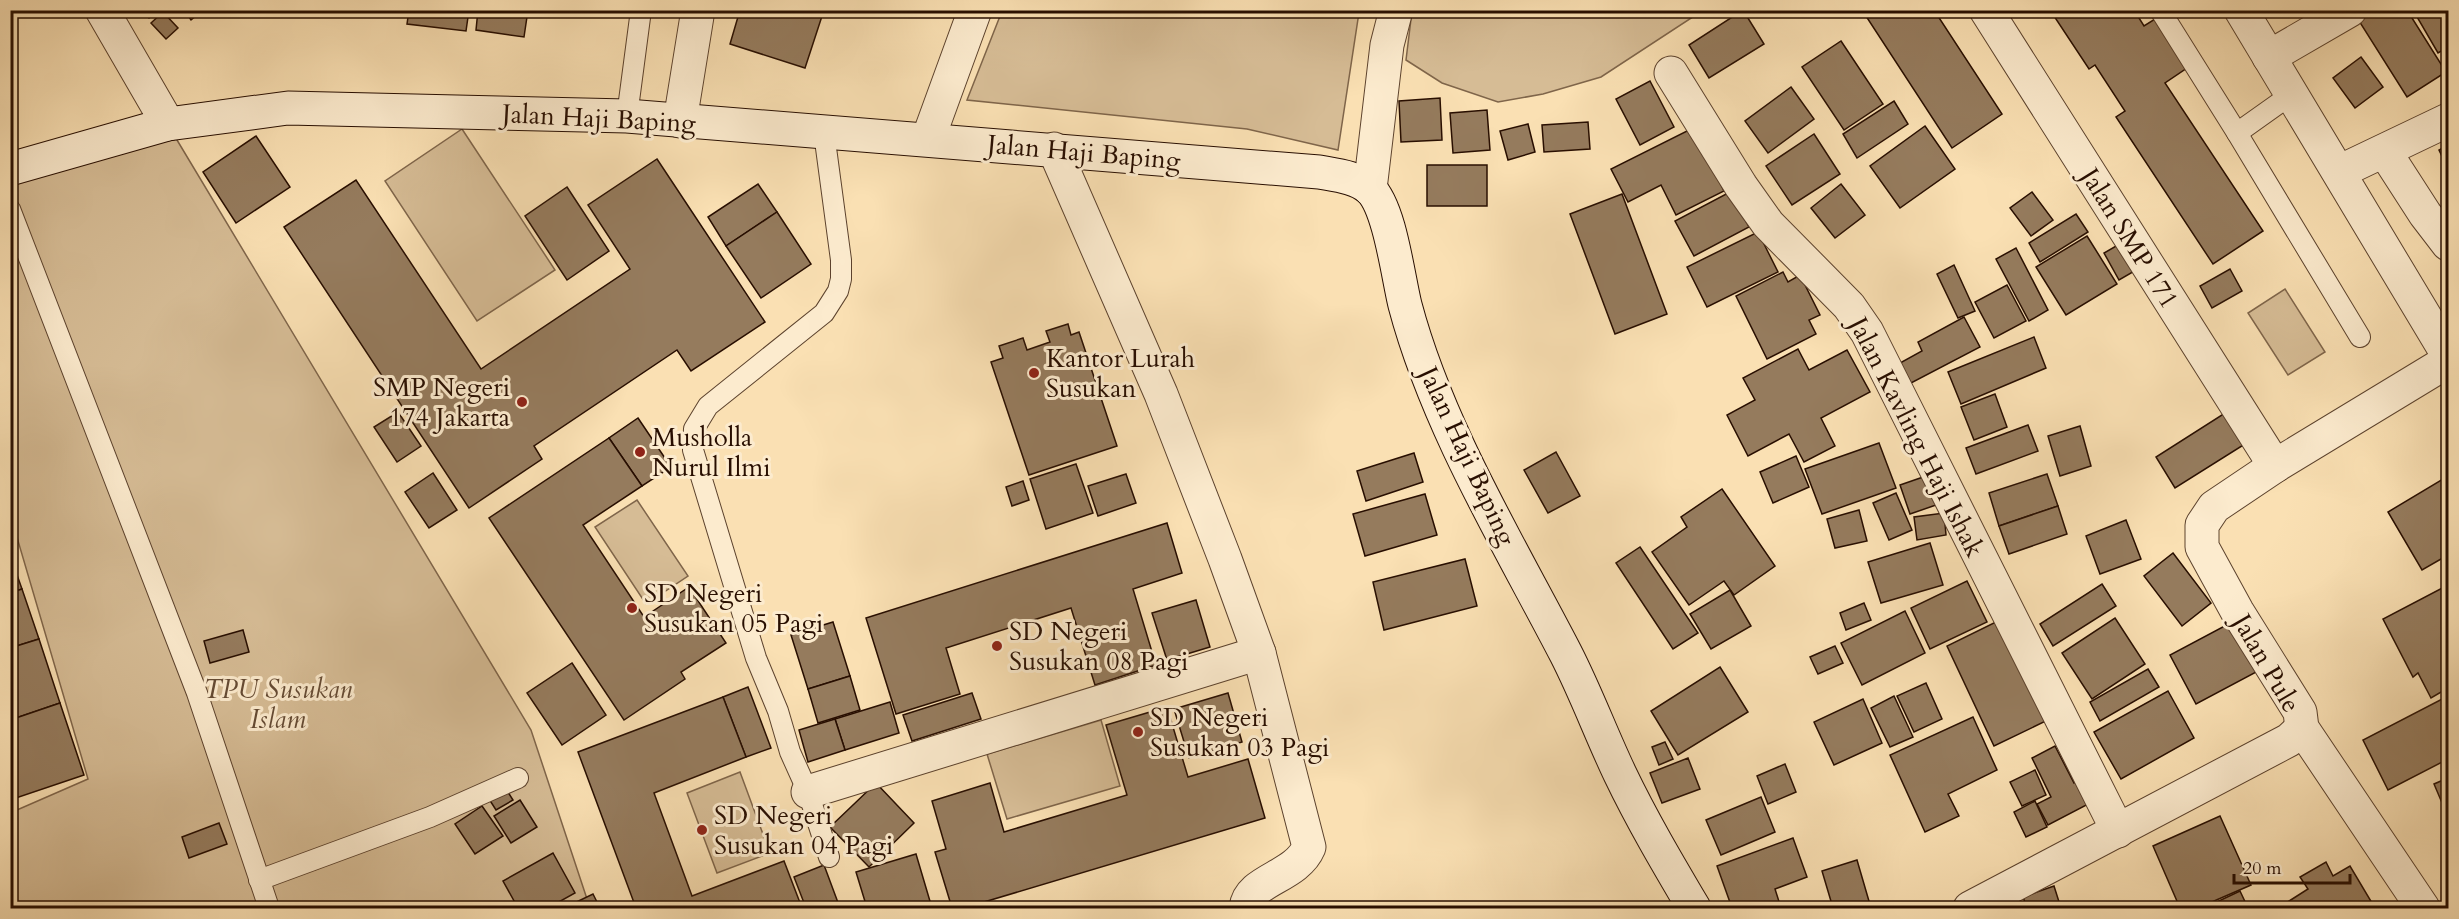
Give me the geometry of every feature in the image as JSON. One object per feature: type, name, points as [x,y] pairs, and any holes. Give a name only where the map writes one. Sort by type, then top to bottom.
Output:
[{"type":"street","points":[[102,10],[168,124]]},
{"type":"street","points":[[680,122],[698,10]]},
{"type":"street","points":[[928,139],[975,10]]},
{"type":"street","points":[[1370,189],[1387,45],[1396,10]]},
{"type":"street","name":"Jalan SMP 171","points":[[1986,10],[2275,466]]},
{"type":"street","points":[[2241,10],[2339,172],[2438,315],[2448,355]]},
{"type":"street","points":[[2269,57],[2350,10]]},
{"type":"street","name":"Jalan Kavling Haji Ishak","points":[[1671,73],[1741,186],[1768,224],[1849,306],[1867,332],[2118,831]]},
{"type":"street","name":"Jalan Haji Baping","points":[[10,169],[168,124],[288,108],[627,116],[680,122],[1054,149],[1319,172],[1347,178],[1370,189],[1385,219],[1405,305],[1419,351],[1458,442],[1527,583],[1566,656],[1619,773],[1694,909]]},
{"type":"street","points":[[2339,172],[2448,120]]},
{"type":"street","points":[[1054,149],[1111,275],[1161,394],[1221,548],[1259,653],[1309,847],[1305,857],[1297,866],[1254,891],[1246,903],[1246,909]]},
{"type":"street","points":[[2385,152],[2425,214],[2448,244]]},
{"type":"street","name":"Jalan Pule","points":[[1970,909],[2289,740],[2302,728],[2300,712],[2236,611],[2202,547],[2202,525],[2214,507],[2275,466],[2448,361]]},
{"type":"street","points":[[808,792],[1259,653]]},
{"type":"street","points":[[2302,728],[2423,909]]},
{"type":"lane","points":[[627,116],[641,10]]},
{"type":"lane","points":[[2160,10],[2360,337]]},
{"type":"lane","points":[[2237,134],[2292,94]]},
{"type":"lane","points":[[824,133],[841,260],[841,279],[838,291],[824,313],[708,405],[694,429],[693,450],[756,658],[778,711],[798,773],[808,792],[829,857]]},
{"type":"lane","points":[[10,209],[197,693],[269,909]]},
{"type":"lane","points":[[259,880],[430,817],[518,778]]},
{"type":"green space","points":[[1002,11],[1361,11],[1338,150],[1247,129],[967,100]]},
{"type":"green space","points":[[1412,11],[1702,11],[1601,77],[1543,94],[1498,102],[1442,83],[1406,60]]},
{"type":"green space","points":[[462,129],[555,270],[477,321],[385,181]]},
{"type":"green space","name":"TPU Susukan Islam","points":[[171,130],[531,730],[590,908],[11,908],[10,813],[88,779],[11,517],[11,179]]},
{"type":"green space","points":[[2285,289],[2325,352],[2288,375],[2248,313]]},
{"type":"green space","points":[[637,500],[688,576],[646,604],[595,527]]},
{"type":"green space","points":[[1101,720],[1120,786],[1007,819],[987,754]]},
{"type":"green space","points":[[740,772],[770,853],[717,873],[687,793]]},
{"type":"building","points":[[143,10],[160,10],[149,18]]},
{"type":"building","points":[[184,10],[203,10],[191,20]]},
{"type":"building","points":[[409,10],[469,10],[466,31],[407,24]]},
{"type":"building","points":[[478,10],[528,10],[524,37],[476,30]]},
{"type":"building","points":[[740,10],[824,10],[805,68],[730,44]]},
{"type":"building","points":[[1743,10],[1764,44],[1709,78],[1689,45]]},
{"type":"building","points":[[1862,10],[1934,10],[2002,114],[1952,148]]},
{"type":"building","points":[[2050,10],[2134,10],[2144,26],[2155,19],[2187,68],[2165,83],[2263,231],[2213,264],[2116,117],[2125,111],[2095,65],[2089,69]]},
{"type":"building","points":[[2358,10],[2407,10],[2446,72],[2407,97],[2354,13]]},
{"type":"building","points":[[2413,10],[2448,10],[2448,47],[2438,53]]},
{"type":"building","points":[[163,12],[178,28],[166,39],[151,23]]},
{"type":"building","points":[[1841,41],[1883,104],[1844,130],[1802,67]]},
{"type":"building","points":[[2361,57],[2383,87],[2355,108],[2333,78]]},
{"type":"building","points":[[1650,81],[1674,127],[1640,145],[1616,99]]},
{"type":"building","points":[[1791,87],[1814,119],[1768,153],[1745,121]]},
{"type":"building","points":[[10,96],[16,112],[10,114]]},
{"type":"building","points":[[1440,98],[1442,140],[1401,142],[1399,101]]},
{"type":"building","points":[[1894,101],[1908,124],[1857,158],[1843,134]]},
{"type":"building","points":[[1487,110],[1490,150],[1453,153],[1450,113]]},
{"type":"building","points":[[1588,122],[1590,149],[1544,152],[1542,125]]},
{"type":"building","points":[[1528,124],[1535,152],[1508,160],[1500,131]]},
{"type":"building","points":[[1925,126],[1955,169],[1900,208],[1870,166]]},
{"type":"building","points":[[1693,128],[1724,191],[1676,215],[1661,185],[1628,202],[1611,169]]},
{"type":"building","points":[[1814,134],[1840,174],[1792,205],[1766,166]]},
{"type":"building","points":[[256,136],[290,187],[236,223],[203,172]]},
{"type":"building","points":[[2448,145],[2448,169],[2439,150]]},
{"type":"building","points":[[657,159],[765,322],[691,371],[677,350],[534,446],[542,459],[469,508],[284,227],[356,180],[481,369],[630,269],[588,205]]},
{"type":"building","points":[[1427,165],[1487,165],[1487,206],[1427,206]]},
{"type":"building","points":[[758,184],[777,212],[726,246],[708,217]]},
{"type":"building","points":[[1841,184],[1865,215],[1835,238],[1811,208]]},
{"type":"building","points":[[567,187],[609,251],[567,280],[525,216]]},
{"type":"building","points":[[1730,192],[1749,227],[1694,256],[1675,221]]},
{"type":"building","points":[[2032,192],[2053,220],[2031,236],[2010,208]]},
{"type":"building","points":[[1622,194],[1667,314],[1615,334],[1570,214]]},
{"type":"building","points":[[777,212],[811,264],[761,298],[726,246]]},
{"type":"building","points":[[2076,214],[2088,232],[2040,262],[2029,243]]},
{"type":"building","points":[[10,232],[17,257],[10,259]]},
{"type":"building","points":[[1758,232],[1778,272],[1707,307],[1687,267]]},
{"type":"building","points":[[2087,236],[2117,284],[2066,315],[2036,267]]},
{"type":"building","points":[[2123,242],[2138,269],[2119,280],[2104,253]]},
{"type":"building","points":[[2016,248],[2048,310],[2029,321],[1996,259]]},
{"type":"building","points":[[1954,265],[1975,311],[1958,318],[1937,274]]},
{"type":"building","points":[[2230,269],[2242,291],[2212,308],[2200,286]]},
{"type":"building","points":[[1783,272],[1788,282],[1800,275],[1820,315],[1809,320],[1816,334],[1767,359],[1736,296]]},
{"type":"building","points":[[2007,285],[2026,321],[1994,338],[1975,302]]},
{"type":"building","points":[[1964,317],[1980,347],[1911,383],[1900,363],[1922,351],[1918,342]]},
{"type":"building","points":[[1068,324],[1071,335],[1079,332],[1117,446],[1029,475],[991,362],[1003,358],[999,346],[1023,338],[1027,350],[1050,342],[1046,331]]},
{"type":"building","points":[[2034,337],[2046,368],[1961,404],[1948,372]]},
{"type":"building","points":[[1798,349],[1809,370],[1847,350],[1870,392],[1821,418],[1835,446],[1804,462],[1789,434],[1748,456],[1727,415],[1755,400],[1743,378]]},
{"type":"building","points":[[1995,394],[2007,427],[1974,440],[1961,407]]},
{"type":"building","points":[[398,412],[421,446],[397,462],[374,427]]},
{"type":"building","points":[[2225,413],[2245,444],[2175,488],[2156,457]]},
{"type":"building","name":"Musholla Nurul Ilmi","points":[[638,418],[671,467],[642,486],[609,438]]},
{"type":"building","points":[[2028,425],[2038,451],[1976,474],[1966,448]]},
{"type":"building","points":[[2080,426],[2091,466],[2060,476],[2048,436]]},
{"type":"building","name":"SD Negeri Susukan 05 Pagi","points":[[609,438],[642,486],[583,525],[644,617],[689,587],[726,643],[681,672],[685,679],[624,720],[489,518]]},
{"type":"building","points":[[1879,443],[1896,488],[1822,514],[1805,469]]},
{"type":"building","points":[[1556,452],[1580,496],[1548,513],[1524,470]]},
{"type":"building","points":[[1414,453],[1423,482],[1366,501],[1357,471]]},
{"type":"building","points":[[1796,456],[1809,487],[1773,503],[1760,472]]},
{"type":"building","points":[[1076,464],[1093,513],[1046,529],[1030,479]]},
{"type":"building","points":[[433,473],[457,510],[429,528],[405,492]]},
{"type":"building","points":[[1126,474],[1136,503],[1098,516],[1088,486]]},
{"type":"building","points":[[2047,474],[2058,506],[1999,526],[1989,493]]},
{"type":"building","points":[[1926,476],[1936,505],[1910,514],[1900,485]]},
{"type":"building","points":[[2448,476],[2448,555],[2422,570],[2388,512]]},
{"type":"building","points":[[1023,481],[1029,500],[1012,506],[1006,487]]},
{"type":"building","points":[[1722,489],[1775,566],[1734,595],[1724,581],[1689,605],[1652,552],[1687,527],[1681,517]]},
{"type":"building","points":[[1896,493],[1912,530],[1889,540],[1873,503]]},
{"type":"building","points":[[1425,494],[1437,535],[1365,556],[1353,514]]},
{"type":"building","points":[[2058,506],[2067,534],[2009,554],[1999,526]]},
{"type":"building","points":[[1859,510],[1867,541],[1835,548],[1827,519]]},
{"type":"building","points":[[1944,513],[1946,535],[1917,540],[1914,517]]},
{"type":"building","points":[[2126,520],[2141,559],[2100,574],[2086,536]]},
{"type":"building","points":[[1167,523],[1182,573],[1133,589],[1156,665],[1095,685],[1071,608],[946,648],[960,694],[896,714],[866,618]]},
{"type":"building","points":[[1930,543],[1943,585],[1881,603],[1868,562]]},
{"type":"building","points":[[1640,547],[1698,633],[1673,649],[1616,563]]},
{"type":"building","points":[[2173,553],[2211,603],[2182,626],[2144,576]]},
{"type":"building","points":[[10,555],[22,589],[10,593]]},
{"type":"building","points":[[1465,559],[1477,606],[1384,630],[1373,582]]},
{"type":"building","points":[[1967,581],[1987,622],[1930,649],[1911,608]]},
{"type":"building","points":[[2102,584],[2116,606],[2053,646],[2040,624]]},
{"type":"building","points":[[2448,585],[2448,688],[2431,698],[2418,673],[2413,677],[2383,619]]},
{"type":"building","points":[[22,589],[39,639],[10,648],[10,593]]},
{"type":"building","points":[[1730,590],[1751,626],[1711,649],[1690,614]]},
{"type":"building","points":[[1196,600],[1210,647],[1167,660],[1152,613]]},
{"type":"building","points":[[1864,603],[1871,620],[1846,630],[1840,613]]},
{"type":"building","points":[[1905,611],[1925,653],[1862,685],[1841,643]]},
{"type":"building","points":[[2004,618],[2050,719],[1994,746],[1947,646]]},
{"type":"building","points":[[2115,618],[2145,664],[2092,699],[2062,653]]},
{"type":"building","points":[[2234,621],[2260,670],[2196,704],[2170,655]]},
{"type":"building","points":[[833,622],[850,676],[808,689],[791,635]]},
{"type":"building","points":[[243,630],[249,652],[210,663],[204,641]]},
{"type":"building","points":[[39,639],[60,703],[10,720],[10,648]]},
{"type":"building","points":[[1835,646],[1843,663],[1818,674],[1810,657]]},
{"type":"building","points":[[572,663],[606,715],[562,745],[527,693]]},
{"type":"building","points":[[1720,667],[1748,712],[1678,755],[1651,711]]},
{"type":"building","points":[[2148,669],[2159,687],[2100,721],[2090,702]]},
{"type":"building","points":[[850,676],[860,710],[818,723],[808,689]]},
{"type":"building","points":[[1926,683],[1942,719],[1914,732],[1897,696]]},
{"type":"building","points":[[748,687],[771,748],[746,757],[723,697]]},
{"type":"building","points":[[2168,691],[2194,738],[2121,779],[2094,732]]},
{"type":"building","points":[[972,693],[981,719],[912,741],[903,715]]},
{"type":"building","points":[[1228,693],[1242,742],[1189,758],[1174,709]]},
{"type":"building","points":[[1894,696],[1913,737],[1890,747],[1871,708]]},
{"type":"building","points":[[2448,696],[2448,759],[2388,790],[2363,740]]},
{"type":"building","points":[[723,697],[746,757],[654,793],[692,896],[784,861],[802,908],[636,908],[578,752]]},
{"type":"building","points":[[1863,699],[1882,743],[1834,765],[1814,722]]},
{"type":"building","points":[[890,702],[899,733],[845,750],[835,719]]},
{"type":"building","points":[[60,703],[84,775],[10,800],[10,720]]},
{"type":"building","points":[[1167,707],[1188,777],[1248,759],[1265,818],[964,908],[952,908],[935,852],[946,849],[932,801],[990,783],[1004,832],[1127,795],[1106,725]]},
{"type":"building","points":[[1973,717],[1997,770],[1948,794],[1959,816],[1925,832],[1890,755]]},
{"type":"building","points":[[835,719],[845,750],[808,762],[799,730]]},
{"type":"building","points":[[1665,742],[1673,759],[1659,765],[1652,747]]},
{"type":"building","points":[[2055,746],[2074,783],[2089,776],[2098,799],[2048,825],[2037,804],[2051,797],[2032,758]]},
{"type":"building","points":[[1688,758],[1700,789],[1662,803],[1650,773]]},
{"type":"building","points":[[1785,764],[1796,792],[1768,804],[1757,776]]},
{"type":"building","points":[[2035,770],[2046,795],[2022,806],[2010,782]]},
{"type":"building","points":[[2448,778],[2448,817],[2434,784]]},
{"type":"building","points":[[876,783],[914,823],[869,867],[830,827]]},
{"type":"building","points":[[506,789],[513,800],[496,810],[489,799]]},
{"type":"building","points":[[1761,797],[1775,832],[1721,855],[1706,820]]},
{"type":"building","points":[[520,800],[537,827],[511,843],[494,816]]},
{"type":"building","points":[[2035,801],[2047,827],[2026,837],[2014,812]]},
{"type":"building","points":[[482,806],[503,836],[475,854],[455,824]]},
{"type":"building","points":[[2220,816],[2251,885],[2198,908],[2180,908],[2153,846]]},
{"type":"building","points":[[219,823],[227,844],[189,858],[182,837]]},
{"type":"building","points":[[1793,838],[1807,877],[1775,889],[1781,908],[1732,908],[1717,866]]},
{"type":"building","points":[[553,853],[575,893],[548,908],[518,908],[503,881]]},
{"type":"building","points":[[916,854],[932,908],[867,908],[856,872]]},
{"type":"building","points":[[1857,860],[1871,908],[1833,908],[1822,871]]},
{"type":"building","points":[[2326,862],[2333,876],[2350,866],[2375,908],[2290,908],[2286,903],[2308,889],[2300,877]]},
{"type":"building","points":[[824,865],[840,908],[806,908],[794,877]]},
{"type":"building","points":[[2054,886],[2060,905],[2048,908],[2027,908],[2023,897]]},
{"type":"building","points":[[2240,891],[2248,908],[2204,908]]},
{"type":"building","points":[[593,894],[600,908],[566,907]]},
{"type":"place","name":"Kantor Lurah Susukan","points":[[1034,373]]},
{"type":"place","name":"SMP Negeri 174 Jakarta","points":[[522,402]]},
{"type":"place","name":"Musholla Nurul Ilmi","points":[[640,452]]},
{"type":"place","name":"SD Negeri Susukan 05 Pagi","points":[[632,608]]},
{"type":"place","name":"SD Negeri Susukan 08 Pagi","points":[[997,646]]},
{"type":"place","name":"SD Negeri Susukan 03 Pagi","points":[[1138,732]]},
{"type":"place","name":"SD Negeri Susukan 04 Pagi","points":[[702,830]]}]
